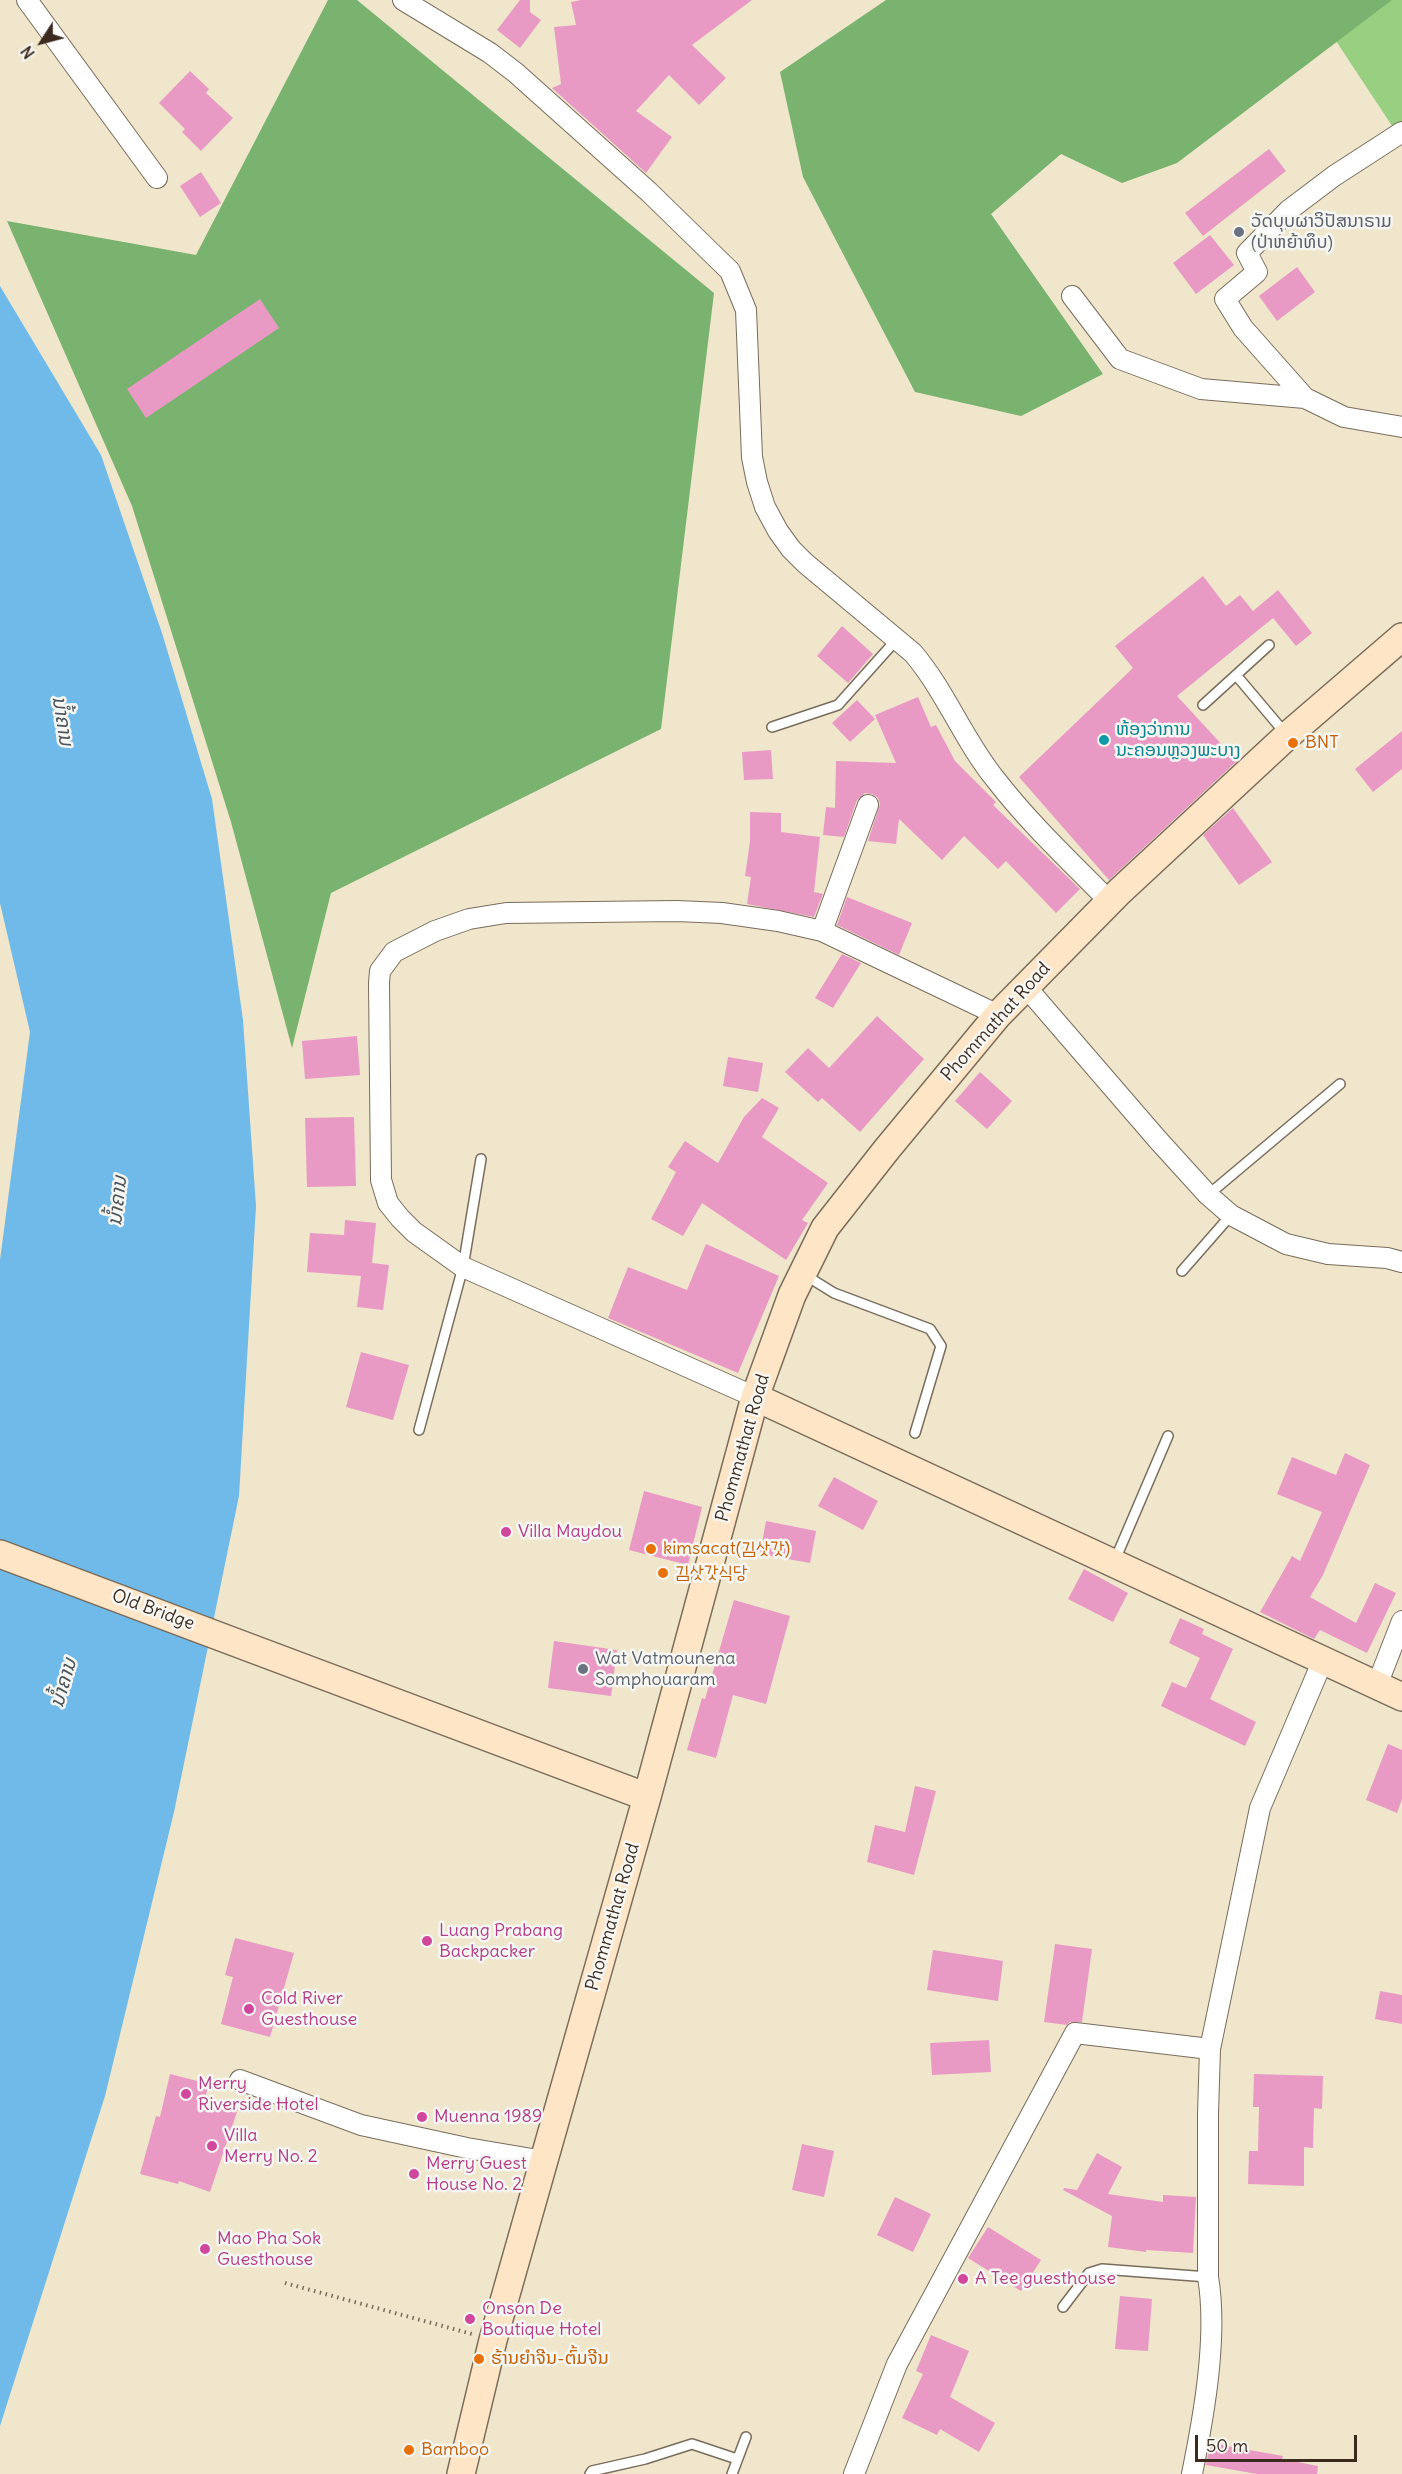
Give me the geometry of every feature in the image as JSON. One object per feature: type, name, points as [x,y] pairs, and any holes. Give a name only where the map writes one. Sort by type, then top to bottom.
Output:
[{"type":"street","points":[[27,0],[157,178]]},
{"type":"street","points":[[402,0],[490,53],[649,192],[730,272],[746,310],[752,457],[765,507],[778,531],[791,549],[914,653],[928,671],[995,779],[1043,834],[1109,901]]},
{"type":"street","points":[[1305,398],[1243,328],[1225,299],[1257,272],[1247,253],[1288,210],[1334,176],[1402,132]]},
{"type":"street","points":[[1072,296],[1120,359],[1201,389],[1305,398],[1344,417],[1402,427]]},
{"type":"street","name":"Phommathat Road","points":[[461,2474],[493,2340],[647,1797],[755,1397],[792,1294],[825,1228],[998,1015],[1109,901],[1287,736],[1402,637]]},
{"type":"street","points":[[822,931],[868,806]]},
{"type":"street","points":[[998,1015],[822,931],[778,921],[723,913],[666,911],[506,913],[469,919],[435,931],[393,952],[380,971],[381,1180],[388,1203],[400,1218],[414,1232],[463,1267],[755,1397],[1402,1697]]},
{"type":"street","points":[[1026,987],[1158,1140],[1208,1195],[1231,1215],[1286,1244],[1328,1254],[1387,1258],[1402,1262]]},
{"type":"street","name":"Old Bridge","points":[[0,1554],[306,1667],[647,1797]]},
{"type":"street","points":[[1377,1685],[1402,1621]]},
{"type":"street","points":[[1192,2474],[1204,2414],[1212,2302],[1208,2277],[1210,2049],[1260,1808],[1323,1660]]},
{"type":"street","points":[[854,2474],[897,2364],[1075,2033],[1210,2049]]},
{"type":"street","points":[[240,2080],[361,2125],[467,2148],[544,2161]]},
{"type":"street","points":[[468,2446],[474,2474]]},
{"type":"lane","points":[[772,727],[838,705],[897,639]]},
{"type":"lane","points":[[1203,705],[1269,645]]},
{"type":"lane","points":[[1236,675],[1287,736]]},
{"type":"lane","points":[[1208,1195],[1340,1084]]},
{"type":"lane","points":[[419,1430],[463,1267],[472,1204],[482,1159]]},
{"type":"lane","points":[[1182,1271],[1231,1215]]},
{"type":"lane","points":[[803,1273],[834,1293],[930,1329],[936,1335],[941,1346],[915,1433]]},
{"type":"lane","points":[[1113,1563],[1168,1436]]},
{"type":"lane","points":[[1063,2307],[1089,2273],[1102,2269],[1208,2277]]},
{"type":"lane","points":[[732,2474],[746,2437]]},
{"type":"lane","points":[[590,2474],[592,2471],[645,2459],[692,2444],[737,2459]]},
{"type":"path","points":[[285,2283],[493,2340]]},
{"type":"green space","points":[[328,0],[357,0],[714,293],[661,729],[331,893],[292,1048],[231,822],[132,506],[7,221],[196,255]]},
{"type":"green space","points":[[886,0],[1392,0],[1177,163],[1122,183],[1061,154],[991,214],[1103,374],[1021,416],[915,392],[803,177],[780,72]]},
{"type":"green space","points":[[1309,0],[1402,0],[1402,141]]},
{"type":"water","name":"ນ້ຳຄານ","points":[[0,286],[101,455],[162,633],[212,799],[243,1020],[256,1206],[239,1496],[174,1812],[105,2096],[0,2426],[0,1260],[30,1032],[0,903]]},
{"type":"building","points":[[520,0],[530,0],[530,12],[541,20],[520,48],[497,30]]},
{"type":"building","points":[[581,0],[752,0],[692,45],[726,78],[699,105],[669,75],[636,111],[672,137],[646,173],[552,88],[561,84],[554,27],[576,25],[571,2]]},
{"type":"building","points":[[190,71],[209,89],[206,93],[233,118],[201,151],[182,132],[185,129],[159,103]]},
{"type":"building","points":[[1269,149],[1286,171],[1203,236],[1185,213]]},
{"type":"building","points":[[201,172],[221,203],[200,217],[180,186]]},
{"type":"building","points":[[1210,235],[1234,265],[1196,294],[1173,263]]},
{"type":"building","points":[[1297,267],[1315,292],[1277,321],[1259,296]]},
{"type":"building","points":[[260,299],[279,328],[146,418],[127,389]]},
{"type":"building","points":[[1203,576],[1226,606],[1240,595],[1253,611],[1278,590],[1312,633],[1296,646],[1273,618],[1177,696],[1237,761],[1109,880],[1019,777],[1133,668],[1115,646]]},
{"type":"building","points":[[842,626],[873,654],[848,683],[817,656]]},
{"type":"building","points":[[918,697],[931,727],[936,725],[955,761],[996,802],[993,805],[1080,889],[1056,913],[1006,861],[998,869],[964,836],[942,860],[899,819],[896,844],[868,841],[880,804],[878,798],[872,794],[865,793],[857,800],[844,837],[823,835],[826,807],[835,808],[836,761],[896,763],[875,715]]},
{"type":"building","points":[[857,700],[875,719],[850,742],[832,723]]},
{"type":"building","points":[[1402,731],[1402,769],[1373,792],[1355,769]]},
{"type":"building","points":[[771,750],[773,779],[744,780],[742,752]]},
{"type":"building","points":[[1233,808],[1272,862],[1239,885],[1203,835]]},
{"type":"building","points":[[750,812],[781,813],[781,832],[820,837],[814,892],[823,894],[814,917],[747,904],[751,877],[745,876],[750,841]]},
{"type":"building","points":[[847,897],[912,923],[899,955],[837,925]]},
{"type":"building","points":[[842,954],[861,963],[833,1008],[815,998]]},
{"type":"building","points":[[877,1016],[924,1059],[860,1132],[822,1098],[818,1102],[785,1072],[808,1048],[829,1068]]},
{"type":"building","points":[[357,1036],[360,1075],[305,1079],[302,1041]]},
{"type":"building","points":[[728,1057],[763,1063],[758,1092],[723,1086]]},
{"type":"building","points":[[980,1072],[1012,1101],[987,1129],[955,1101]]},
{"type":"building","points":[[762,1098],[779,1108],[762,1137],[828,1183],[802,1220],[808,1223],[786,1260],[702,1203],[683,1236],[651,1219],[676,1172],[668,1167],[685,1141],[718,1163],[744,1117]]},
{"type":"building","points":[[354,1117],[356,1186],[307,1187],[305,1118]]},
{"type":"building","points":[[345,1220],[376,1223],[372,1263],[389,1265],[383,1310],[357,1307],[361,1276],[307,1272],[310,1233],[344,1235]]},
{"type":"building","points":[[706,1244],[779,1276],[738,1373],[608,1318],[628,1267],[687,1290]]},
{"type":"building","points":[[361,1352],[409,1365],[393,1420],[346,1407]]},
{"type":"building","points":[[1345,1453],[1370,1465],[1323,1575],[1310,1597],[1356,1623],[1375,1583],[1396,1593],[1367,1653],[1320,1630],[1314,1639],[1260,1612],[1292,1556],[1300,1561],[1322,1512],[1277,1494],[1292,1457],[1336,1475]]},
{"type":"building","points":[[834,1477],[878,1501],[863,1530],[818,1506]]},
{"type":"building","points":[[644,1491],[702,1507],[688,1565],[629,1550]]},
{"type":"building","points":[[766,1521],[816,1531],[810,1563],[760,1554]]},
{"type":"building","points":[[1084,1569],[1128,1593],[1113,1622],[1068,1599]]},
{"type":"building","points":[[734,1600],[790,1616],[766,1704],[733,1695],[716,1758],[687,1750],[702,1698],[705,1699]]},
{"type":"building","points":[[1180,1618],[1204,1629],[1202,1634],[1233,1649],[1210,1699],[1256,1722],[1245,1746],[1161,1706],[1172,1682],[1186,1688],[1200,1658],[1169,1643]]},
{"type":"building","name":"Wat Vatmounena Somphouaram","points":[[554,1641],[617,1650],[611,1696],[548,1688]]},
{"type":"building","points":[[1388,1744],[1402,1750],[1402,1799],[1397,1813],[1366,1800]]},
{"type":"building","points":[[915,1786],[936,1791],[914,1875],[867,1862],[875,1825],[905,1832]]},
{"type":"building","points":[[235,1938],[294,1953],[270,2037],[221,2024],[233,1977],[225,1975]]},
{"type":"building","points":[[1055,1944],[1092,1949],[1082,2022],[1070,2022],[1067,2025],[1044,2022]]},
{"type":"building","points":[[933,1950],[1003,1961],[998,2001],[927,1990]]},
{"type":"building","points":[[1380,1991],[1402,1995],[1402,2024],[1375,2019]]},
{"type":"building","points":[[989,2040],[991,2072],[932,2075],[930,2043]]},
{"type":"building","points":[[170,2074],[209,2084],[205,2098],[238,2109],[210,2192],[179,2181],[178,2184],[140,2174],[156,2116],[160,2117]]},
{"type":"building","points":[[1254,2074],[1323,2076],[1322,2109],[1314,2108],[1313,2148],[1304,2147],[1304,2186],[1248,2184],[1249,2151],[1258,2151],[1259,2107],[1253,2107]]},
{"type":"building","points":[[802,2144],[834,2151],[824,2197],[792,2190]]},
{"type":"building","points":[[1097,2153],[1122,2167],[1108,2194],[1163,2202],[1163,2195],[1196,2197],[1193,2253],[1146,2250],[1146,2252],[1108,2247],[1112,2216],[1063,2190],[1064,2188],[1077,2190]]},
{"type":"building","points":[[895,2197],[931,2214],[913,2252],[877,2235]]},
{"type":"building","points":[[988,2227],[1041,2260],[1021,2291],[968,2258]]},
{"type":"building","points":[[1120,2296],[1152,2299],[1148,2351],[1115,2349]]},
{"type":"building","points":[[931,2335],[969,2351],[950,2397],[995,2423],[979,2452],[940,2429],[937,2435],[902,2418],[923,2374],[916,2371]]},
{"type":"building","points":[[1210,2443],[1283,2456],[1282,2459],[1318,2466],[1317,2474],[1257,2474],[1206,2465]]},
{"type":"place","name":"ວັດບຸບຜາວິປັສນາຣາມ (ປ່າຫຍ້າທຶບ)","points":[[1239,232]]},
{"type":"place","name":"ຫ້ອງວ່າການ ນະຄອນຫຼວງພະບາງ","points":[[1104,740]]},
{"type":"place","name":"BNT","points":[[1293,743]]},
{"type":"place","name":"Villa Maydou","points":[[506,1532]]},
{"type":"place","name":"kimsacat(김삿갓)","points":[[651,1549]]},
{"type":"place","name":"김삿갓식당","points":[[663,1573]]},
{"type":"place","name":"Wat Vatmounena Somphouaram","points":[[583,1669]]},
{"type":"place","name":"Luang Prabang Backpacker","points":[[427,1941]]},
{"type":"place","name":"Cold River Guesthouse","points":[[249,2009]]},
{"type":"place","name":"Merry Riverside Hotel","points":[[186,2094]]},
{"type":"place","name":"Muenna 1989","points":[[422,2117]]},
{"type":"place","name":"Villa Merry No. 2","points":[[212,2146]]},
{"type":"place","name":"Merry Guest House No. 2","points":[[414,2174]]},
{"type":"place","name":"Mao Pha Sok Guesthouse","points":[[205,2249]]},
{"type":"place","name":"A Tee guesthouse","points":[[963,2279]]},
{"type":"place","name":"Onson De Boutique Hotel","points":[[470,2319]]},
{"type":"place","name":"ຮ້ານຍຳຈີນ-ຕົ້ມຈີນ","points":[[479,2359]]},
{"type":"place","name":"Bamboo","points":[[409,2450]]}]
